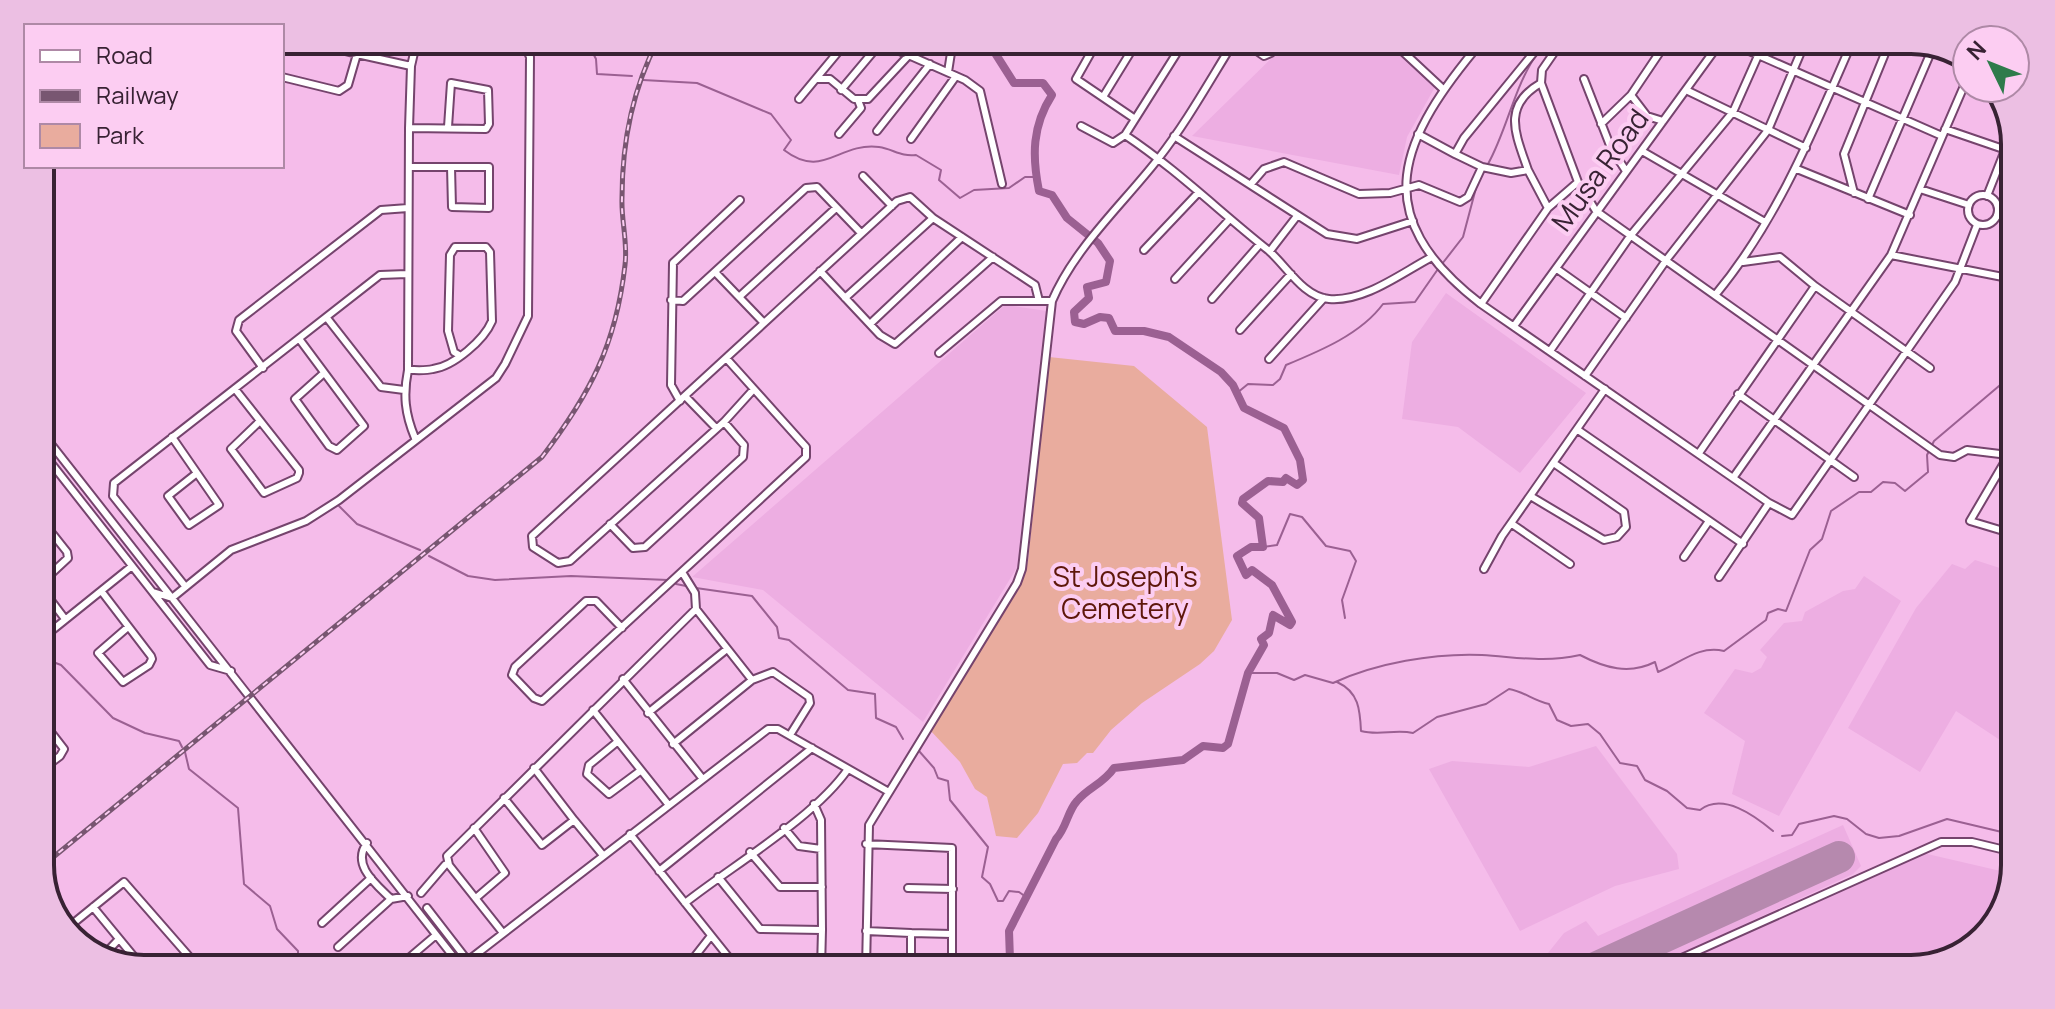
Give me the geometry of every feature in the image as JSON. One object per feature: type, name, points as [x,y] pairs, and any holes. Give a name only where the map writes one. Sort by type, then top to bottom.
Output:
[{"type":"street","points":[[284,77],[343,91],[350,82],[357,54],[411,66]]},
{"type":"street","points":[[414,54],[409,128],[408,370],[404,390],[406,415],[415,438]]},
{"type":"street","points":[[172,598],[231,550],[322,512],[496,378],[528,316],[529,54]]},
{"type":"street","points":[[799,99],[823,76],[838,54]]},
{"type":"street","points":[[841,90],[872,54]]},
{"type":"street","points":[[907,54],[956,76],[975,87],[984,98],[1002,184]]},
{"type":"street","points":[[948,72],[951,54]]},
{"type":"street","points":[[1090,54],[1076,78],[1135,119]]},
{"type":"street","points":[[1103,97],[1129,54]]},
{"type":"street","points":[[1081,126],[1114,143],[1125,135],[1176,54]]},
{"type":"street","points":[[866,955],[866,844],[869,825],[1017,583],[1022,569],[1052,301],[1058,285],[1159,158],[1229,54]]},
{"type":"street","points":[[1405,54],[1443,89]]},
{"type":"street","points":[[1470,54],[1443,89],[1418,134],[1406,189],[1413,221],[1430,258],[1481,304],[1769,503],[1792,515],[1908,352],[1961,268],[1977,225]]},
{"type":"street","points":[[1455,154],[1464,138],[1533,54]]},
{"type":"street","points":[[1553,54],[1542,70],[1541,83],[1578,182],[1596,211],[1940,455],[1954,457],[1967,450],[2001,452]]},
{"type":"street","points":[[1601,124],[1631,95],[1659,54]]},
{"type":"street","name":"Musa Road","points":[[1514,326],[1713,54]]},
{"type":"street","points":[[1752,54],[1902,118],[2001,149]]},
{"type":"street","points":[[1550,351],[1631,235],[1733,112],[1759,54]]},
{"type":"street","points":[[1585,376],[1667,259],[1768,130],[1800,54]]},
{"type":"street","points":[[1716,294],[1743,262],[1797,169],[1847,54]]},
{"type":"street","points":[[1854,193],[1844,159],[1885,54]]},
{"type":"street","points":[[839,134],[860,104],[910,56]]},
{"type":"street","points":[[1868,199],[1929,56]]},
{"type":"street","points":[[877,131],[930,64]]},
{"type":"street","points":[[823,76],[860,104]]},
{"type":"street","points":[[911,139],[956,76]]},
{"type":"street","points":[[1584,79],[1601,124],[1626,171]]},
{"type":"street","points":[[409,128],[487,127],[488,90],[451,83],[448,127]]},
{"type":"street","points":[[1541,83],[1523,98],[1513,123],[1528,170],[1548,208]]},
{"type":"street","points":[[1686,90],[1806,148]]},
{"type":"street","points":[[1631,95],[1647,116],[1663,121]]},
{"type":"street","points":[[1733,478],[1891,255],[1956,104]]},
{"type":"street","points":[[1418,134],[1486,168],[1511,173],[1528,170]]},
{"type":"street","points":[[1125,135],[1159,158],[1228,221],[1270,251],[1291,274],[1324,298],[1357,296],[1430,258]]},
{"type":"street","points":[[1174,136],[1327,234],[1357,239],[1413,221]]},
{"type":"street","points":[[1642,151],[1765,222]]},
{"type":"street","points":[[1987,196],[2001,160]]},
{"type":"street","points":[[1251,184],[1264,169],[1284,162],[1359,194],[1419,185],[1457,202],[1464,201],[1486,168]]},
{"type":"street","points":[[409,167],[451,167],[489,167],[489,208],[451,206],[451,167]]},
{"type":"street","points":[[1797,169],[1910,215]]},
{"type":"street","points":[[863,176],[892,206]]},
{"type":"street","points":[[1481,304],[1548,208],[1578,182]]},
{"type":"street","points":[[671,300],[683,301],[806,188],[817,187],[861,233]]},
{"type":"street","points":[[1920,189],[1969,205]]},
{"type":"street","points":[[1144,250],[1198,193]]},
{"type":"street","points":[[1978,196],[1987,196],[1995,202],[1997,215],[1989,224],[1977,225],[1970,218],[1969,205],[1978,196]]},
{"type":"street","points":[[753,390],[724,422],[565,564],[533,547],[530,542],[532,536],[903,197],[910,197],[933,218],[1035,285],[1039,301]]},
{"type":"street","points":[[716,428],[671,385],[673,263],[740,200]]},
{"type":"street","points":[[263,368],[236,331],[239,320],[381,210],[408,208]]},
{"type":"street","points":[[739,297],[836,208]]},
{"type":"street","points":[[1997,215],[2001,216]]},
{"type":"street","points":[[1270,251],[1297,216]]},
{"type":"street","points":[[845,298],[933,218]]},
{"type":"street","points":[[1175,279],[1228,221]]},
{"type":"street","points":[[870,324],[962,237]]},
{"type":"street","points":[[1212,299],[1260,244]]},
{"type":"street","points":[[408,370],[435,369],[459,355],[483,336],[492,321],[490,252],[486,247],[455,247],[450,255],[449,338],[454,352],[459,355]]},
{"type":"street","points":[[1891,255],[2001,276]]},
{"type":"street","points":[[820,271],[890,344],[895,344],[993,257]]},
{"type":"street","points":[[1743,262],[1780,257],[1815,286],[1930,368]]},
{"type":"street","points":[[1557,269],[1626,318]]},
{"type":"street","points":[[715,272],[764,323]]},
{"type":"street","points":[[185,586],[111,490],[114,483],[380,275],[407,274]]},
{"type":"street","points":[[1240,330],[1291,274]]},
{"type":"street","points":[[1699,453],[1815,286]]},
{"type":"street","points":[[1269,359],[1324,298]]},
{"type":"street","points":[[939,353],[1001,301],[1052,301]]},
{"type":"street","points":[[327,318],[381,387],[404,390]]},
{"type":"street","points":[[300,340],[364,426],[337,450],[329,446],[295,399],[324,373]]},
{"type":"street","points":[[622,628],[596,601],[586,601],[515,667],[512,675],[534,698],[542,701],[622,628],[809,452],[726,358]]},
{"type":"street","points":[[235,389],[260,421],[299,473],[297,478],[264,493],[231,450],[260,421]]},
{"type":"street","points":[[1484,569],[1605,389]]},
{"type":"street","points":[[1738,394],[1854,477]]},
{"type":"street","points":[[610,524],[633,548],[645,547],[743,457],[744,445],[724,422]]},
{"type":"street","points":[[1578,430],[1743,544]]},
{"type":"street","points":[[172,437],[197,473],[219,505],[189,525],[168,496],[197,473]]},
{"type":"street","points":[[54,448],[367,843],[451,955]]},
{"type":"street","points":[[1532,497],[1604,540],[1617,537],[1626,527],[1624,512],[1555,464]]},
{"type":"street","points":[[54,467],[210,665],[232,671]]},
{"type":"street","points":[[2001,467],[1970,521],[2001,530]]},
{"type":"street","points":[[1719,577],[1769,503]]},
{"type":"street","points":[[1684,557],[1709,521]]},
{"type":"street","points":[[1512,524],[1570,564]]},
{"type":"street","points":[[116,546],[120,532]]},
{"type":"street","points":[[54,536],[68,558],[54,572]]},
{"type":"street","points":[[54,628],[132,566]]},
{"type":"street","points":[[682,572],[695,593],[696,609],[752,680]]},
{"type":"street","points":[[102,592],[128,627],[152,661],[123,682],[98,653],[128,627]]},
{"type":"street","points":[[153,592],[172,598]]},
{"type":"street","points":[[54,604],[65,619]]},
{"type":"street","points":[[503,933],[447,859],[474,828],[696,609]]},
{"type":"street","points":[[648,713],[727,649]]},
{"type":"street","points":[[673,744],[752,680],[773,672],[806,692],[810,703],[790,735]]},
{"type":"street","points":[[623,679],[702,778]]},
{"type":"street","points":[[593,710],[668,804]]},
{"type":"street","points":[[476,955],[602,854],[768,729],[778,729],[790,735],[889,792]]},
{"type":"street","points":[[54,737],[64,751],[54,759]]},
{"type":"street","points":[[617,742],[589,765],[587,774],[609,794],[640,771]]},
{"type":"street","points":[[659,871],[812,748]]},
{"type":"street","points":[[534,768],[602,854]]},
{"type":"street","points":[[685,903],[814,804],[848,769]]},
{"type":"street","points":[[504,798],[542,845],[574,820]]},
{"type":"street","points":[[814,804],[821,820],[821,955]]},
{"type":"street","points":[[474,828],[505,873],[476,898]]},
{"type":"street","points":[[784,828],[799,846],[821,849]]},
{"type":"street","points":[[630,834],[723,955]]},
{"type":"street","points":[[1688,955],[1941,842],[1972,842],[2001,849]]},
{"type":"street","points":[[367,843],[362,850],[361,861],[371,878],[391,899]]},
{"type":"street","points":[[866,844],[950,846],[952,955]]},
{"type":"street","points":[[750,852],[780,887],[822,887]]},
{"type":"street","points":[[421,893],[445,865]]},
{"type":"street","points":[[718,877],[760,929],[822,930]]},
{"type":"street","points":[[322,923],[371,878]]},
{"type":"street","points":[[75,922],[124,882],[188,955]]},
{"type":"street","points":[[908,888],[953,889]]},
{"type":"street","points":[[338,947],[391,899],[408,896]]},
{"type":"street","points":[[93,907],[131,954]]},
{"type":"street","points":[[427,908],[463,955]]},
{"type":"street","points":[[866,931],[952,934]]},
{"type":"street","points":[[911,933],[911,955]]},
{"type":"street","points":[[412,955],[436,935]]},
{"type":"street","points":[[696,955],[710,937]]},
{"type":"street","points":[[110,948],[119,939]]},
{"type":"shaded area","points":[[1276,54],[1401,54],[1435,87],[1407,137],[1399,175],[1192,136]]},
{"type":"shaded area","points":[[1446,293],[1586,393],[1520,473],[1458,427],[1402,419],[1412,342]]},
{"type":"shaded area","points":[[1005,305],[1047,311],[1019,564],[923,722],[763,590],[692,577]]},
{"type":"shaded area","points":[[1975,560],[2001,568],[2001,739],[1956,711],[1920,772],[1848,728],[1916,608],[1952,564],[1965,569]]},
{"type":"shaded area","points":[[1864,576],[1901,601],[1779,816],[1732,794],[1745,741],[1704,713],[1735,669],[1752,673],[1761,668],[1767,657],[1760,650],[1784,623],[1802,621],[1805,612],[1843,591],[1855,589]]},
{"type":"shaded area","points":[[1596,746],[1677,854],[1679,869],[1615,886],[1520,931],[1429,769],[1452,761],[1529,767]]},
{"type":"shaded area","points":[[1843,825],[1861,866],[1853,874],[1678,955],[1546,955],[1564,933],[1586,921],[1598,936]]},
{"type":"shaded area","points":[[1923,853],[2000,871],[1992,905],[1979,924],[1961,940],[1934,952],[1911,955],[1698,955]]},
{"type":"green space","name":"St Joseph's Cemetery","points":[[1049,357],[1134,366],[1207,427],[1232,620],[1214,651],[1200,664],[1142,703],[1111,730],[1093,753],[1087,753],[1077,763],[1063,764],[1038,813],[1017,838],[996,836],[987,797],[975,789],[960,762],[929,729],[1022,577],[1028,561]]},
{"type":"waterway","points":[[593,54],[597,74],[632,76]]},
{"type":"waterway","points":[[996,54],[1014,83],[1043,83],[1052,95],[1041,118],[1035,142],[1039,191],[1052,195],[1067,218],[1098,243],[1110,261],[1106,282],[1087,287],[1089,298],[1074,312],[1075,322],[1084,324],[1100,317],[1109,318],[1115,331],[1144,331],[1169,337],[1221,372],[1233,385],[1244,408],[1284,428],[1300,460],[1303,480],[1297,485],[1286,478],[1283,482],[1268,481],[1243,499],[1242,503],[1259,518],[1263,547],[1251,547],[1237,556],[1246,575],[1252,570],[1272,585],[1292,622],[1290,625],[1273,615],[1269,633],[1261,639],[1264,645],[1248,673],[1228,744],[1223,748],[1203,746],[1183,760],[1114,768],[1082,796],[1071,810],[1009,931],[1010,955]]},
{"type":"waterway","points":[[1488,164],[1523,78],[1537,54]]},
{"type":"waterway","points":[[643,80],[697,83],[771,114],[791,140],[784,150],[810,161],[820,161],[865,147],[916,155],[941,170],[939,180],[960,198],[974,190],[1009,188],[1025,177],[1036,177]]},
{"type":"waterway","points":[[1442,264],[1463,237],[1476,188]]},
{"type":"waterway","points":[[1237,393],[1248,384],[1273,385],[1280,379],[1286,365],[1352,333],[1383,304],[1415,302],[1438,269]]},
{"type":"waterway","points":[[1248,673],[1277,673],[1294,680],[1305,675],[1333,683],[1386,665],[1464,655],[1543,659],[1580,655],[1626,669],[1655,662],[1658,672],[1706,650],[1724,651],[1766,620],[1768,613],[1778,609],[1786,611],[1810,550],[1822,539],[1831,511],[1859,492],[1871,492],[1883,482],[1895,483],[1905,491],[1928,472],[1927,455],[1934,441],[2001,384]]},
{"type":"waterway","points":[[339,506],[357,524],[420,550]]},
{"type":"waterway","points":[[1263,547],[1277,545],[1290,514],[1302,517],[1326,546],[1350,551],[1356,561],[1342,600],[1345,618]]},
{"type":"waterway","points":[[429,556],[468,576],[495,580],[571,576],[668,580]]},
{"type":"waterway","points":[[676,584],[686,586]]},
{"type":"waterway","points":[[696,588],[752,596],[777,627],[779,638],[789,640],[848,690],[875,694],[876,718],[896,727],[903,739]]},
{"type":"waterway","points":[[54,662],[61,665],[113,718],[145,733],[179,741],[182,747]]},
{"type":"waterway","points":[[1337,682],[1354,696],[1361,731],[1374,733],[1413,733],[1437,717],[1486,704],[1509,689],[1519,692],[1549,704],[1557,720],[1571,726],[1588,724],[1600,734],[1620,763],[1637,766],[1645,780],[1667,791],[1687,808],[1700,810],[1709,805],[1728,805],[1748,813],[1773,831]]},
{"type":"waterway","points":[[919,751],[934,768],[938,778],[948,781],[950,800],[988,847],[982,877],[990,884],[998,901],[1003,901],[1009,891],[1026,897]]},
{"type":"waterway","points":[[185,752],[189,769],[238,808],[244,884],[270,906],[277,929],[298,951],[298,955]]},
{"type":"waterway","points":[[1782,836],[1792,835],[1799,824],[1834,816],[1847,819],[1866,834],[1879,838],[1899,836],[1947,819],[2001,832]]},
{"type":"runway","points":[[1624,955],[1839,857]]},
{"type":"railway","points":[[54,857],[542,457],[587,390],[615,320],[626,257],[622,198],[624,157],[635,97],[651,54]]}]
